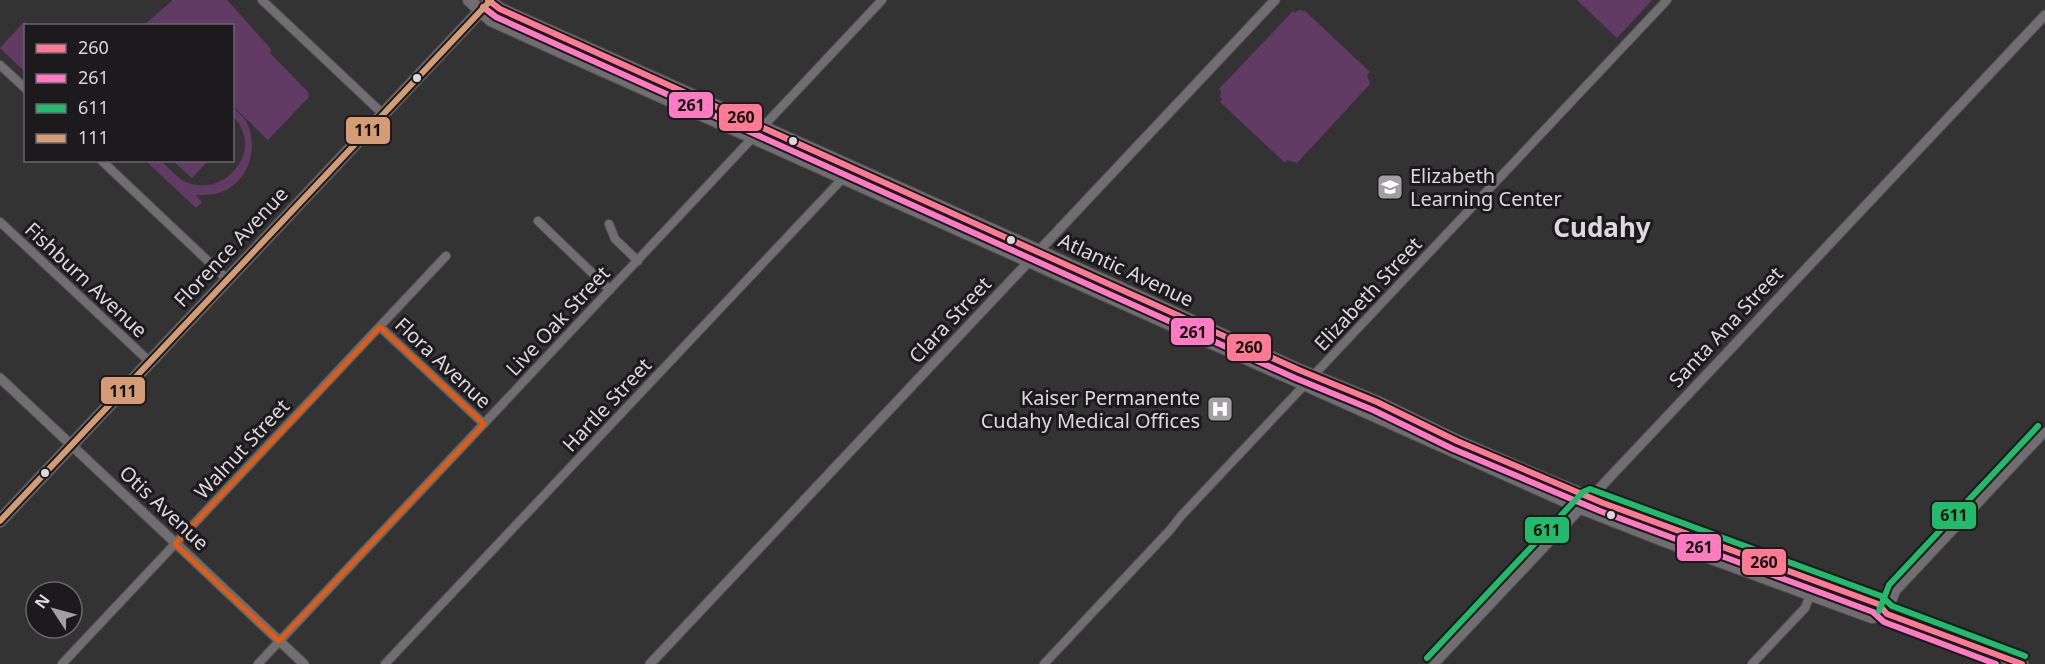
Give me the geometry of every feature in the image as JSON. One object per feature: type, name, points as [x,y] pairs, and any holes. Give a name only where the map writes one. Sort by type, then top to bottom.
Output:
[{"type":"main road","name":"Atlantic Avenue","points":[[469,0],[491,20],[555,50],[1581,508],[1872,617],[1887,614]]},
{"type":"main road","name":"Florence Avenue","points":[[0,521],[490,0]]},
{"type":"main road","name":"Atlantic Avenue","points":[[490,0],[500,9],[1314,376],[1377,402],[1457,441],[1590,498],[1878,604],[1887,614],[2022,664]]},
{"type":"street","points":[[262,0],[383,114]]},
{"type":"street","name":"Live Oak Street","points":[[258,664],[882,0]]},
{"type":"street","name":"Clara Street","points":[[650,664],[1275,0]]},
{"type":"street","name":"Elizabeth Street","points":[[1044,664],[1667,0]]},
{"type":"street","name":"Santa Ana Street","points":[[1434,664],[2045,15]]},
{"type":"street","points":[[0,65],[24,87]]},
{"type":"street","points":[[103,162],[228,280]]},
{"type":"street","name":"Hartle Street","points":[[386,664],[843,178],[849,166]]},
{"type":"street","points":[[538,221],[610,290]]},
{"type":"street","name":"Fishburn Avenue","points":[[0,222],[150,362]]},
{"type":"street","points":[[609,224],[615,239],[638,261]]},
{"type":"street","name":"Walnut Street","points":[[62,664],[446,256]]},
{"type":"street","name":"Flora Avenue","points":[[380,327],[484,424]]},
{"type":"street","name":"Otis Avenue","points":[[0,378],[304,664]]},
{"type":"street","points":[[1887,614],[1896,591],[2045,432]]},
{"type":"street","points":[[1752,664],[1804,609],[1816,581]]},
{"type":"highlighted area","points":[[380,327],[484,424],[279,641],[175,544]]},
{"type":"shaded area","points":[[173,0],[227,0],[271,49],[270,53],[308,92],[309,97],[268,140],[234,107],[234,24],[145,24]]},
{"type":"shaded area","points":[[1577,0],[1652,0],[1617,38]]},
{"type":"shaded area","points":[[1299,10],[1305,11],[1370,72],[1367,75],[1370,84],[1297,163],[1287,160],[1285,163],[1220,102],[1222,99],[1219,89],[1293,11],[1295,13]]},
{"type":"shaded area","points":[[24,22],[27,24],[24,24],[24,71],[0,48]]},
{"type":"shaded area","points":[[234,108],[245,119],[252,140],[250,161],[246,170],[233,186],[224,191],[196,195],[202,202],[196,208],[147,162],[162,162],[186,182],[201,185],[215,183],[227,177],[237,168],[243,156],[245,143],[242,129],[234,118]]},
{"type":"shaded area","points":[[174,162],[207,162],[192,178]]},
{"type":"transit line","name":"260","points":[[488,0],[500,9],[1299,370],[1377,402],[1457,441],[1603,503],[1878,604],[1887,614],[2022,664]]},
{"type":"transit line","name":"111","points":[[0,521],[491,0]]},
{"type":"transit line","name":"261","points":[[483,7],[496,17],[1295,378],[1373,410],[1453,449],[1600,511],[1873,612],[1884,622],[1996,664]]},
{"type":"transit line","name":"611","points":[[1879,611],[1889,585],[2038,426]]},
{"type":"transit line","name":"611","points":[[1427,658],[1583,492],[1590,489],[1881,596],[1892,606],[2025,656]]},
{"type":"place","name":"Elizabeth Learning Center","points":[[1390,187]]},
{"type":"place","name":"Kaiser Permanente Cudahy Medical Offices","points":[[1220,409]]},
{"type":"district","name":"Cudahy","points":[[1602,228]]}]
